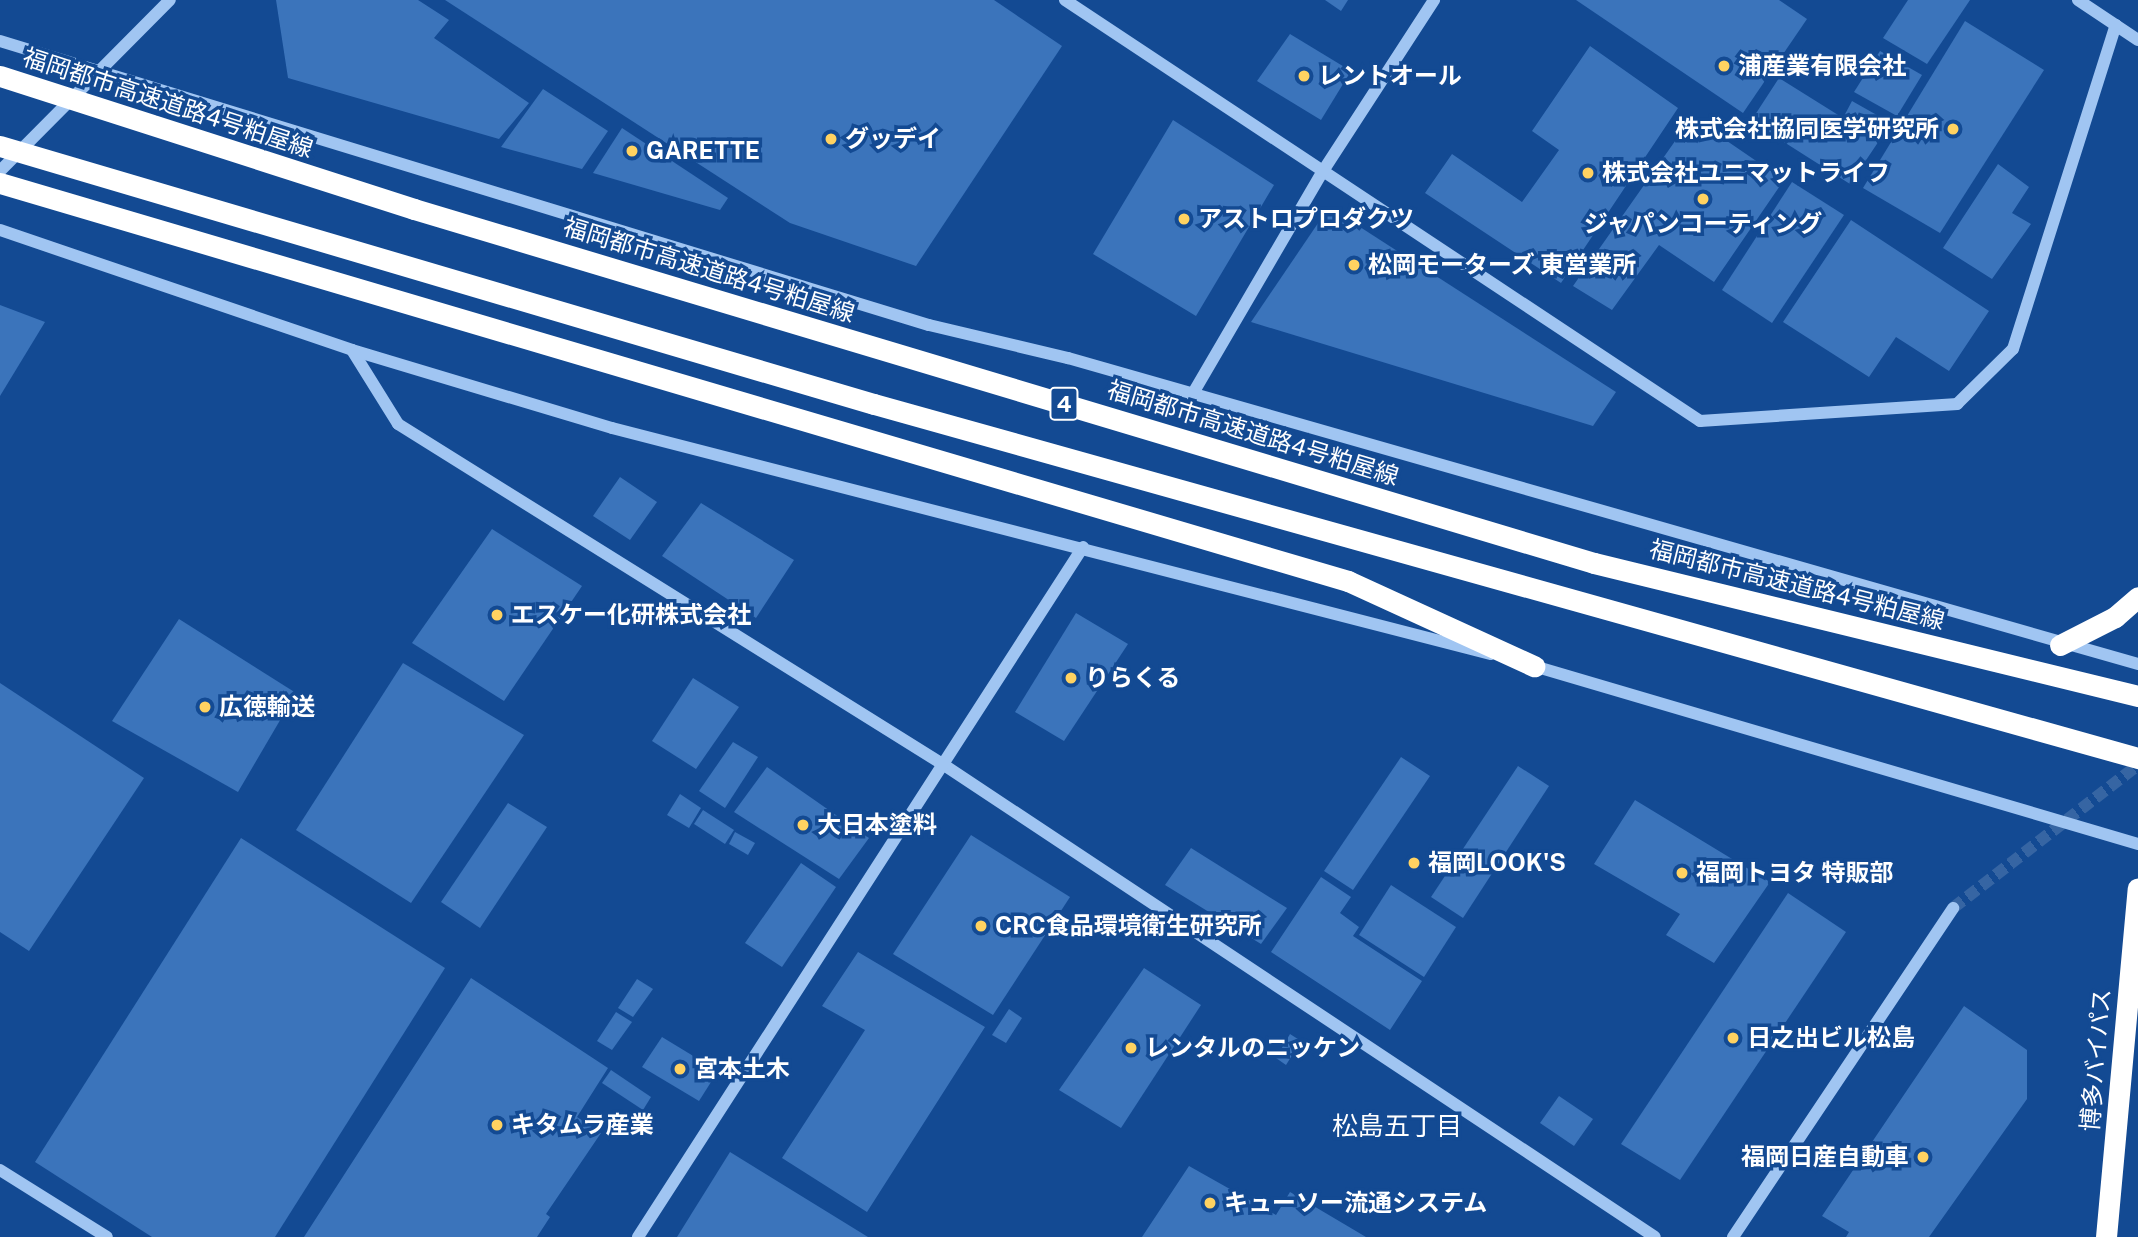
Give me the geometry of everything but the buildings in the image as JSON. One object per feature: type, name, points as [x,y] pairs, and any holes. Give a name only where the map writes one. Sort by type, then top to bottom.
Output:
[{"type":"highway","name":"福岡都市高速道路4号粕屋線","points":[[0,76],[414,209],[1594,563],[2138,696]]},
{"type":"highway","name":"4","points":[[0,146],[888,408],[2138,758]]},
{"type":"highway","points":[[0,183],[1348,581],[1534,666]]},
{"type":"highway","points":[[2060,645],[2115,617],[2138,597]]},
{"type":"highway","name":"博多バイパス","points":[[2106,1237],[2138,888]]},
{"type":"street","points":[[0,171],[170,0]]},
{"type":"street","points":[[1065,0],[1700,421],[1957,404],[2013,349],[2116,25]]},
{"type":"street","points":[[1192,395],[1323,172],[1434,0]]},
{"type":"street","points":[[2078,0],[2138,40]]},
{"type":"street","points":[[0,41],[929,325],[1068,358],[2060,645],[2138,664]]},
{"type":"street","points":[[0,230],[352,350],[612,428],[1083,547],[1534,666],[2138,844]]},
{"type":"street","points":[[352,350],[398,424],[944,765],[1655,1237]]},
{"type":"street","points":[[638,1237],[1083,547]]},
{"type":"street","points":[[1733,1237],[1952,908]]},
{"type":"street","points":[[0,1170],[107,1237]]},
{"type":"tunnel","points":[[1953,908],[2138,765]]},
{"type":"place","name":"浦産業有限会社","points":[[1724,66]]},
{"type":"place","name":"レントオール","points":[[1304,76]]},
{"type":"place","name":"株式会社協同医学研究所","points":[[1953,129]]},
{"type":"place","name":"グッデイ","points":[[831,139]]},
{"type":"place","name":"GARETTE","points":[[632,151]]},
{"type":"place","name":"株式会社ユニマットライフ","points":[[1588,173]]},
{"type":"place","name":"ジャパンコーティング","points":[[1703,199]]},
{"type":"place","name":"アストロプロダクツ","points":[[1184,219]]},
{"type":"place","name":"松岡モーターズ 東営業所","points":[[1354,265]]},
{"type":"place","name":"エスケー化研株式会社","points":[[497,615]]},
{"type":"place","name":"りらくる","points":[[1071,678]]},
{"type":"place","name":"広徳輸送","points":[[205,707]]},
{"type":"place","name":"大日本塗料","points":[[803,825]]},
{"type":"place","name":"福岡LOOK'S","points":[[1414,863]]},
{"type":"place","name":"福岡トヨタ 特販部","points":[[1682,873]]},
{"type":"place","name":"CRC食品環境衛生研究所","points":[[981,926]]},
{"type":"place","name":"日之出ビル松島","points":[[1733,1038]]},
{"type":"place","name":"レンタルのニッケン","points":[[1131,1048]]},
{"type":"place","name":"宮本土木","points":[[680,1069]]},
{"type":"place","name":"キタムラ産業","points":[[497,1125]]},
{"type":"place","name":"福岡日産自動車","points":[[1923,1157]]},
{"type":"place","name":"キューソー流通システム","points":[[1210,1203]]},
{"type":"district","name":"松島五丁目","points":[[1397,1126]]}]
